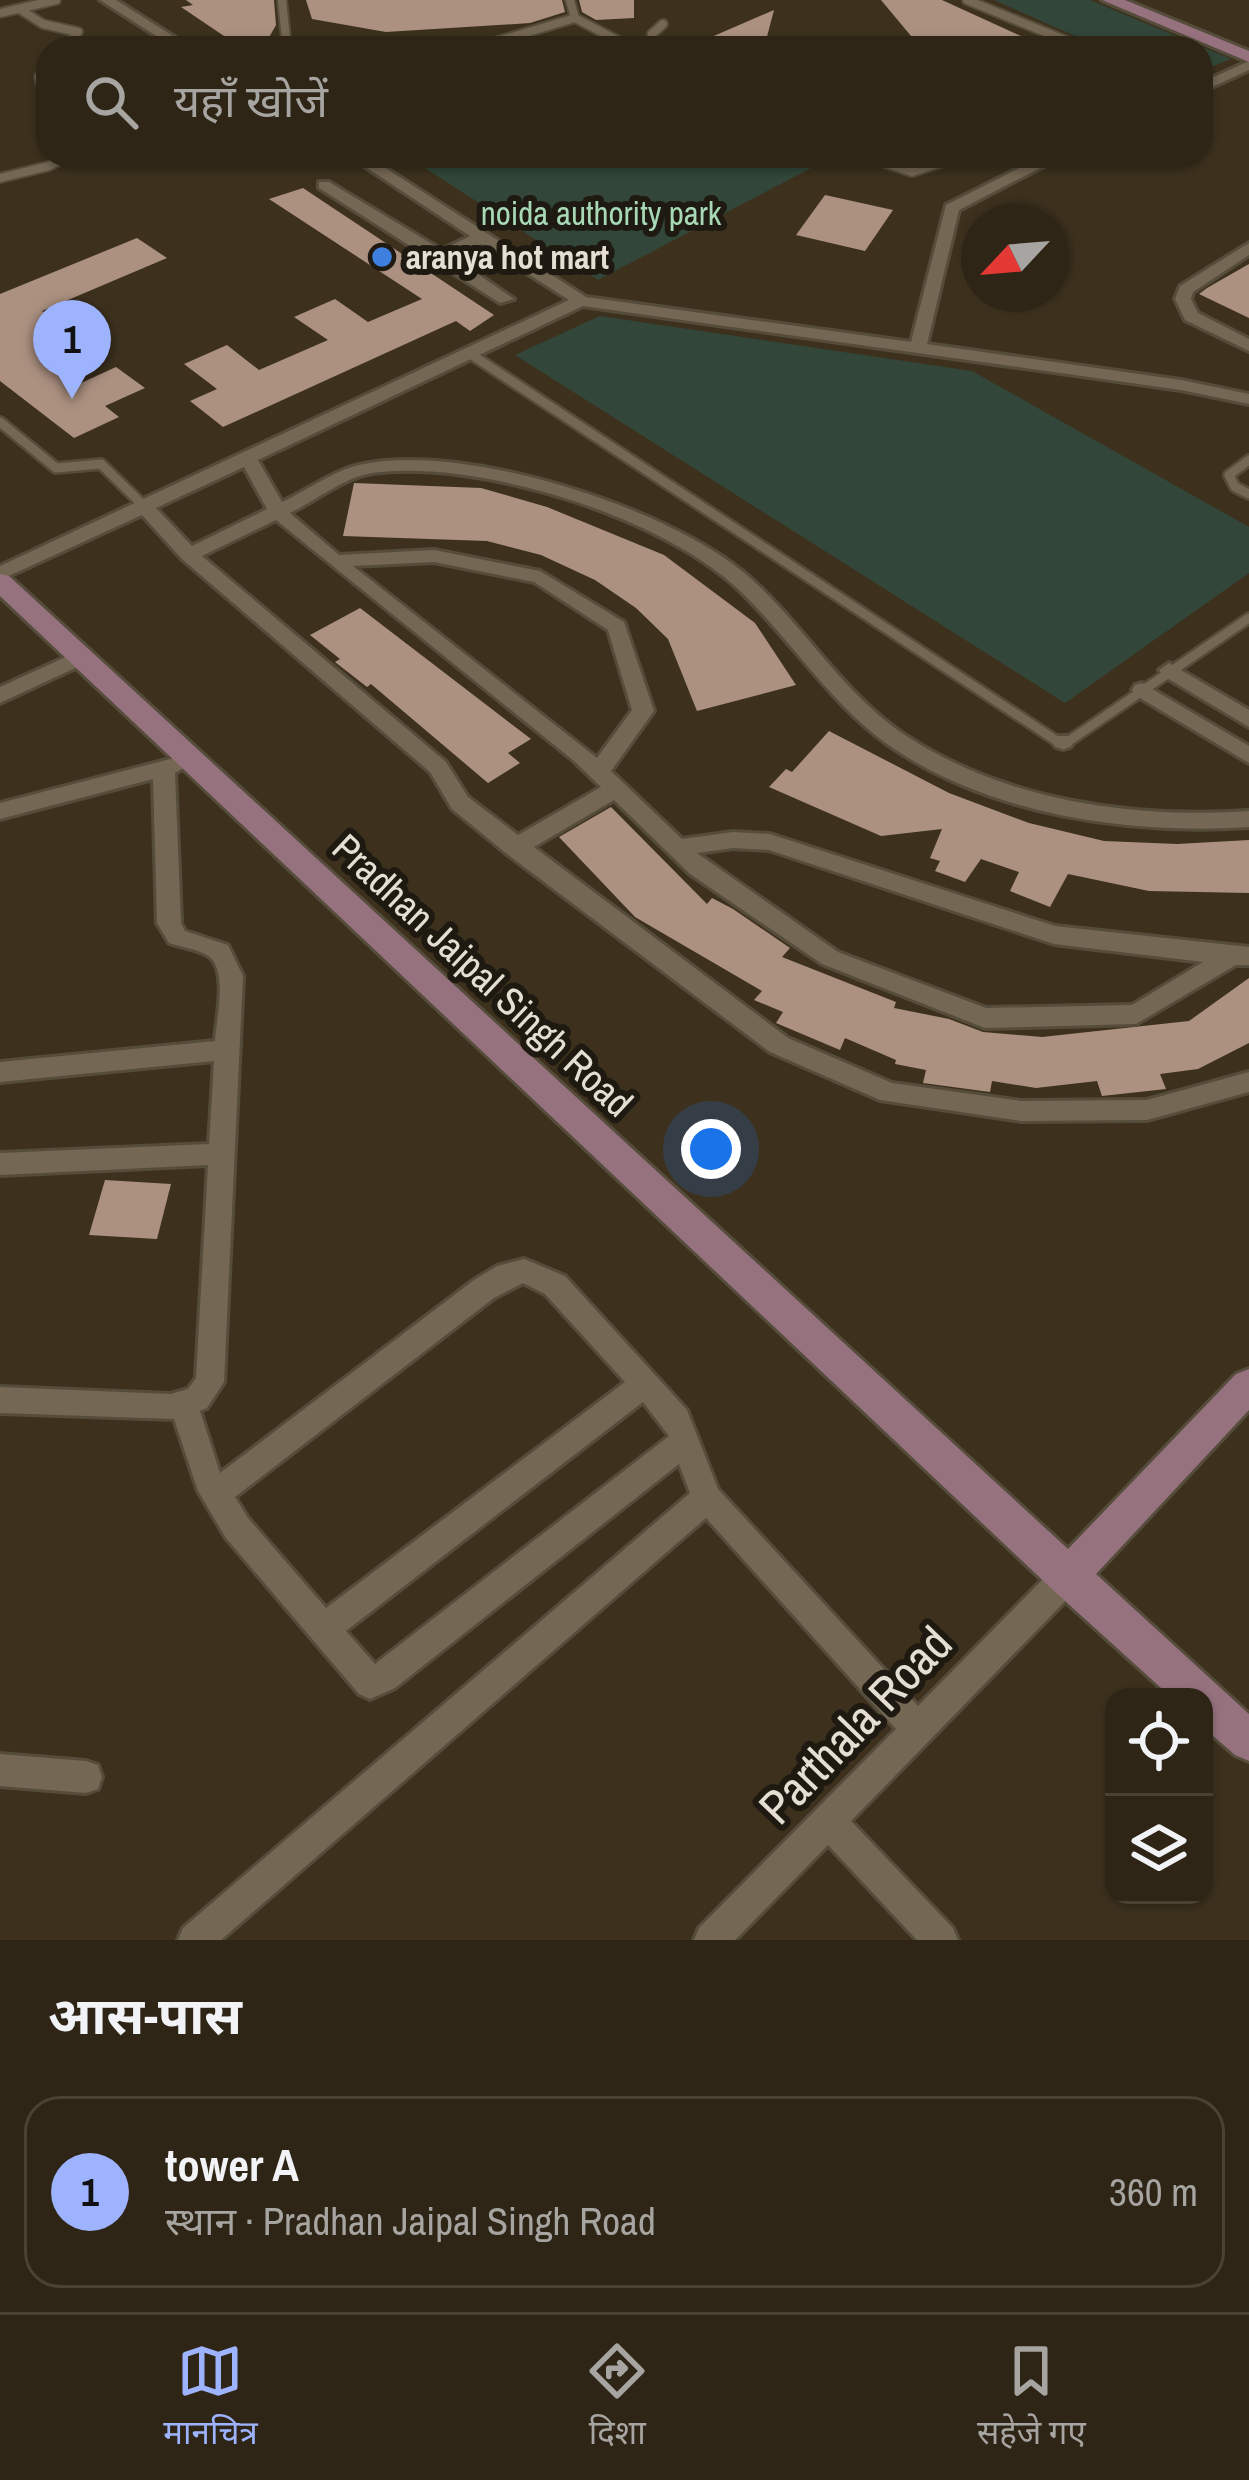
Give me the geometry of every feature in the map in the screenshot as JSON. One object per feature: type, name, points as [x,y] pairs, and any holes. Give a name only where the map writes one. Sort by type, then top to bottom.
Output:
[{"type":"street","points":[[106,0],[165,36]]},
{"type":"street","points":[[1110,0],[1192,36]]},
{"type":"street","points":[[1146,0],[1249,42]]},
{"type":"street","points":[[1213,45],[1249,61]]},
{"type":"street","points":[[1213,81],[1249,61]]},
{"type":"street","points":[[376,168],[581,301],[1249,399]]},
{"type":"street","points":[[918,347],[952,208],[1029,168]]},
{"type":"street","points":[[324,185],[506,299]]},
{"type":"street","points":[[441,257],[482,237]]},
{"type":"street","points":[[1246,253],[1186,290],[1183,299],[1191,316],[1249,346]]},
{"type":"street","points":[[0,578],[143,505],[581,301]]},
{"type":"street","points":[[247,457],[278,512],[334,561],[607,780],[698,868],[830,958],[985,1018],[1136,1014],[1240,956]]},
{"type":"street","points":[[189,555],[366,468],[431,469],[540,484],[646,523],[724,566],[867,717],[929,760],[1030,797],[1129,821],[1249,819]]},
{"type":"street","points":[[143,505],[189,555],[438,767],[460,803],[779,1046],[889,1093],[1021,1111],[1147,1111],[1249,1082]]},
{"type":"street","points":[[334,561],[434,556],[540,577],[617,627],[643,711],[607,780],[515,848]]},
{"type":"street","name":"Pradhan Jaipal Singh Road","points":[[0,578],[81,657],[179,765],[1190,1688]]},
{"type":"street","points":[[0,696],[81,657]]},
{"type":"street","points":[[1169,670],[1249,720]]},
{"type":"street","points":[[1142,691],[1249,756]]},
{"type":"street","points":[[0,811],[179,765],[170,923],[177,937],[215,944],[229,958],[210,1382],[197,1399],[135,1408],[0,1400]]},
{"type":"street","points":[[677,848],[733,840],[770,842],[1054,935],[1240,956]]},
{"type":"street","points":[[0,1072],[227,1050]]},
{"type":"street","points":[[0,1164],[222,1154]]},
{"type":"street","points":[[215,1494],[507,1274],[524,1271],[555,1285],[677,1419],[707,1498],[918,1729]]},
{"type":"street","points":[[322,1629],[645,1383]]},
{"type":"street","points":[[1067,1577],[1249,1385]]},
{"type":"street","points":[[183,1403],[215,1494],[237,1528],[370,1683],[384,1677],[687,1440]]},
{"type":"street","points":[[194,1940],[707,1498]]},
{"type":"street","name":"Parthala Road","points":[[711,1940],[1067,1577]]},
{"type":"street","name":"Pradhan Jaipal Singh Road","points":[[1213,1709],[1249,1741]]},
{"type":"street","points":[[0,1770],[86,1777]]},
{"type":"street","points":[[828,1821],[941,1940]]},
{"type":"lane","points":[[0,14],[56,0]]},
{"type":"lane","points":[[282,0],[286,36]]},
{"type":"lane","points":[[570,0],[575,18]]},
{"type":"lane","points":[[967,0],[1055,36]]},
{"type":"lane","points":[[21,10],[43,24],[78,32],[75,36]]},
{"type":"lane","points":[[515,36],[575,18],[609,36]]},
{"type":"lane","points":[[652,36],[663,24]]},
{"type":"lane","points":[[0,178],[42,168]]},
{"type":"lane","points":[[888,168],[900,174],[922,174],[935,168]]},
{"type":"lane","points":[[469,352],[1063,745],[1249,618]]},
{"type":"lane","points":[[0,422],[56,468],[101,464],[143,505]]},
{"type":"lane","points":[[1249,460],[1229,475],[1234,487],[1249,494]]},
{"type":"green space","points":[[994,0],[1090,0],[1176,36],[1075,36]]},
{"type":"green space","points":[[1213,51],[1231,59],[1213,66]]},
{"type":"green space","name":"noida authority park","points":[[425,168],[811,168],[598,280]]},
{"type":"green space","points":[[600,316],[972,371],[1249,527],[1249,573],[1065,703],[515,355]]},
{"type":"building","points":[[186,0],[274,0],[276,25],[270,36],[224,36],[181,7],[193,5]]},
{"type":"building","points":[[306,0],[562,0],[565,12],[530,23],[386,32],[312,19]]},
{"type":"building","points":[[579,0],[634,0],[634,18],[596,20],[582,12]]},
{"type":"building","points":[[881,0],[942,0],[1021,36],[911,36]]},
{"type":"building","points":[[774,10],[767,36],[714,36]]},
{"type":"building","points":[[303,188],[494,315],[470,331],[456,321],[223,427],[190,401],[217,389],[184,364],[227,345],[259,370],[328,340],[294,317],[335,299],[368,322],[422,299],[269,199]]},
{"type":"building","points":[[825,195],[893,210],[865,251],[796,235]]},
{"type":"building","points":[[137,238],[167,258],[42,311],[79,337],[40,354],[79,384],[116,367],[145,388],[105,406],[119,417],[74,438],[0,381],[0,294]]},
{"type":"building","points":[[1249,264],[1249,318],[1199,294],[1207,288]]},
{"type":"building","points":[[354,483],[481,488],[547,507],[664,555],[755,623],[796,685],[697,711],[668,639],[636,608],[595,580],[541,555],[487,541],[343,536]]},
{"type":"building","points":[[360,608],[531,739],[508,753],[520,763],[488,783],[371,684],[367,687],[335,662],[340,659],[310,635]]},
{"type":"building","points":[[829,731],[949,793],[1029,823],[1104,841],[1249,840],[1249,893],[1149,891],[1068,874],[1050,907],[1010,891],[1019,872],[981,859],[965,882],[935,871],[940,861],[930,858],[942,829],[881,836],[769,787],[786,769],[792,772]]},
{"type":"building","points":[[611,807],[707,904],[712,898],[733,909],[790,948],[782,957],[896,1002],[894,1008],[949,1019],[983,1032],[1042,1037],[1189,1021],[1249,978],[1249,1043],[1198,1069],[1160,1074],[1166,1089],[1102,1096],[1097,1081],[1036,1088],[992,1081],[990,1092],[923,1083],[926,1070],[895,1064],[896,1060],[845,1038],[840,1050],[776,1023],[783,1012],[754,1000],[762,991],[635,917],[559,837]]},
{"type":"building","points":[[105,1180],[171,1184],[157,1239],[89,1235]]},
{"type":"place","name":"aranya hot mart","points":[[382,257]]},
{"type":"place","name":"tower A","points":[[72,399]]}]
